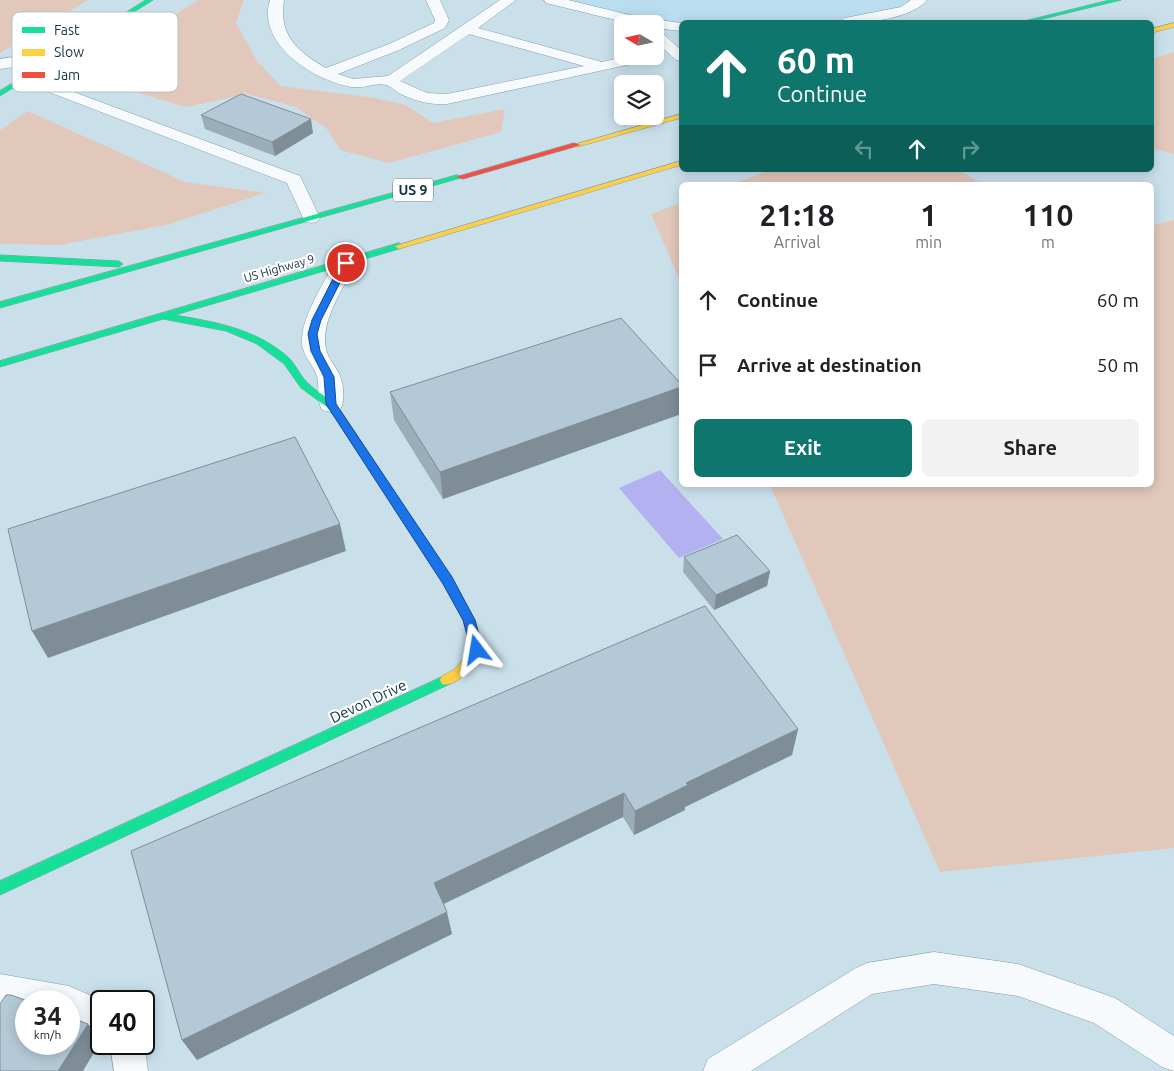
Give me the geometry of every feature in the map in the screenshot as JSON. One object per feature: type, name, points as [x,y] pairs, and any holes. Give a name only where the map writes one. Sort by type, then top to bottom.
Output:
[{"type":"main road","points":[[131,12],[150,0]]},
{"type":"main road","points":[[1033,20],[1118,0]]},
{"type":"main road","points":[[1154,31],[1174,25]]},
{"type":"main road","points":[[0,94],[12,86]]},
{"type":"main road","name":"US 9","points":[[0,305],[679,117]]},
{"type":"main road","name":"US Highway 9","points":[[0,364],[679,165]]},
{"type":"main road","points":[[0,258],[146,265]]},
{"type":"main road","points":[[163,316],[235,330],[264,343],[287,362],[307,389],[331,404]]},
{"type":"main road","name":"Devon Drive","points":[[0,888],[427,690],[459,674],[477,650],[469,620],[447,580],[331,404]]},
{"type":"street","points":[[331,404],[329,377],[315,351],[312,334],[317,320],[346,263]]},
{"type":"lane","points":[[277,0],[274,23],[283,41],[304,62],[338,80],[353,83],[390,81],[509,0]]},
{"type":"lane","points":[[325,74],[394,47],[440,25],[442,20],[433,0]]},
{"type":"lane","points":[[551,0],[614,16]]},
{"type":"lane","points":[[855,20],[905,10],[920,0]]},
{"type":"lane","points":[[664,25],[679,27]]},
{"type":"lane","points":[[467,29],[603,66]]},
{"type":"lane","points":[[664,42],[678,54]]},
{"type":"lane","points":[[664,55],[678,54]]},
{"type":"lane","points":[[390,81],[417,96],[438,100],[614,64]]},
{"type":"lane","points":[[62,92],[294,180],[311,218]]},
{"type":"lane","points":[[720,1071],[867,979],[934,968],[1018,980],[1103,1010],[1174,1055]]},
{"type":"lane","points":[[0,990],[15,993]]},
{"type":"lane","points":[[129,1055],[131,1071]]},
{"type":"shaded area","points":[[0,0],[88,0],[68,12],[12,12],[12,46],[0,53]]},
{"type":"shaded area","points":[[198,0],[244,0],[236,23],[257,61],[281,86],[375,98],[406,105],[433,123],[505,109],[501,132],[389,163],[340,150],[327,129],[296,107],[247,94],[186,107],[134,92],[178,92],[178,13]]},
{"type":"shaded area","points":[[548,0],[920,0],[905,10],[855,20],[679,20],[679,27],[664,25],[664,15],[614,15]]},
{"type":"shaded area","points":[[1174,52],[1174,154],[1154,149],[1154,58]]},
{"type":"shaded area","points":[[28,111],[185,182],[265,193],[166,225],[59,245],[0,244],[0,130]]},
{"type":"shaded area","points":[[765,172],[962,172],[979,182],[738,182]]},
{"type":"shaded area","points":[[679,204],[679,278],[651,214]]},
{"type":"shaded area","points":[[1174,220],[1174,848],[940,872],[771,487],[1154,487],[1154,225]]},
{"type":"water","points":[[660,470],[723,539],[679,558],[619,488]]},
{"type":"building","points":[[241,94],[311,119],[272,142],[201,115]]},
{"type":"building","points":[[621,318],[679,382],[679,388],[440,472],[390,392]]},
{"type":"building","points":[[295,437],[340,524],[32,631],[8,529]]},
{"type":"building","points":[[737,535],[770,571],[716,595],[684,557]]},
{"type":"building","points":[[705,606],[798,729],[686,783],[688,785],[635,811],[624,793],[434,883],[447,912],[182,1040],[131,851]]},
{"type":"building","points":[[6,995],[15,996],[15,1055],[68,1055],[58,1071],[0,1071],[0,1004]]},
{"type":"building","points":[[80,1021],[88,1024],[80,1037]]},
{"type":"traffic: fast","points":[[131,12],[150,0]]},
{"type":"traffic: fast","points":[[1033,20],[1118,0]]},
{"type":"traffic: fast","points":[[0,94],[12,86]]},
{"type":"traffic: fast","points":[[0,305],[460,177]]},
{"type":"traffic: fast","points":[[0,364],[399,246]]},
{"type":"traffic: fast","points":[[0,258],[119,264]]},
{"type":"traffic: fast","points":[[163,316],[229,329],[260,342],[287,362],[305,386],[330,405],[337,413]]},
{"type":"traffic: fast","points":[[0,888],[446,680]]},
{"type":"traffic: slow","points":[[1154,30],[1174,25]]},
{"type":"traffic: slow","points":[[577,145],[679,117]]},
{"type":"traffic: slow","points":[[399,246],[679,164]]},
{"type":"traffic: slow","points":[[337,413],[447,580],[469,620],[477,650],[459,673],[446,680]]},
{"type":"traffic: jam","points":[[460,177],[577,145]]},
{"type":"route","points":[[346,263],[317,320],[312,334],[315,351],[329,377],[331,404],[447,580],[469,620],[477,650]]}]
